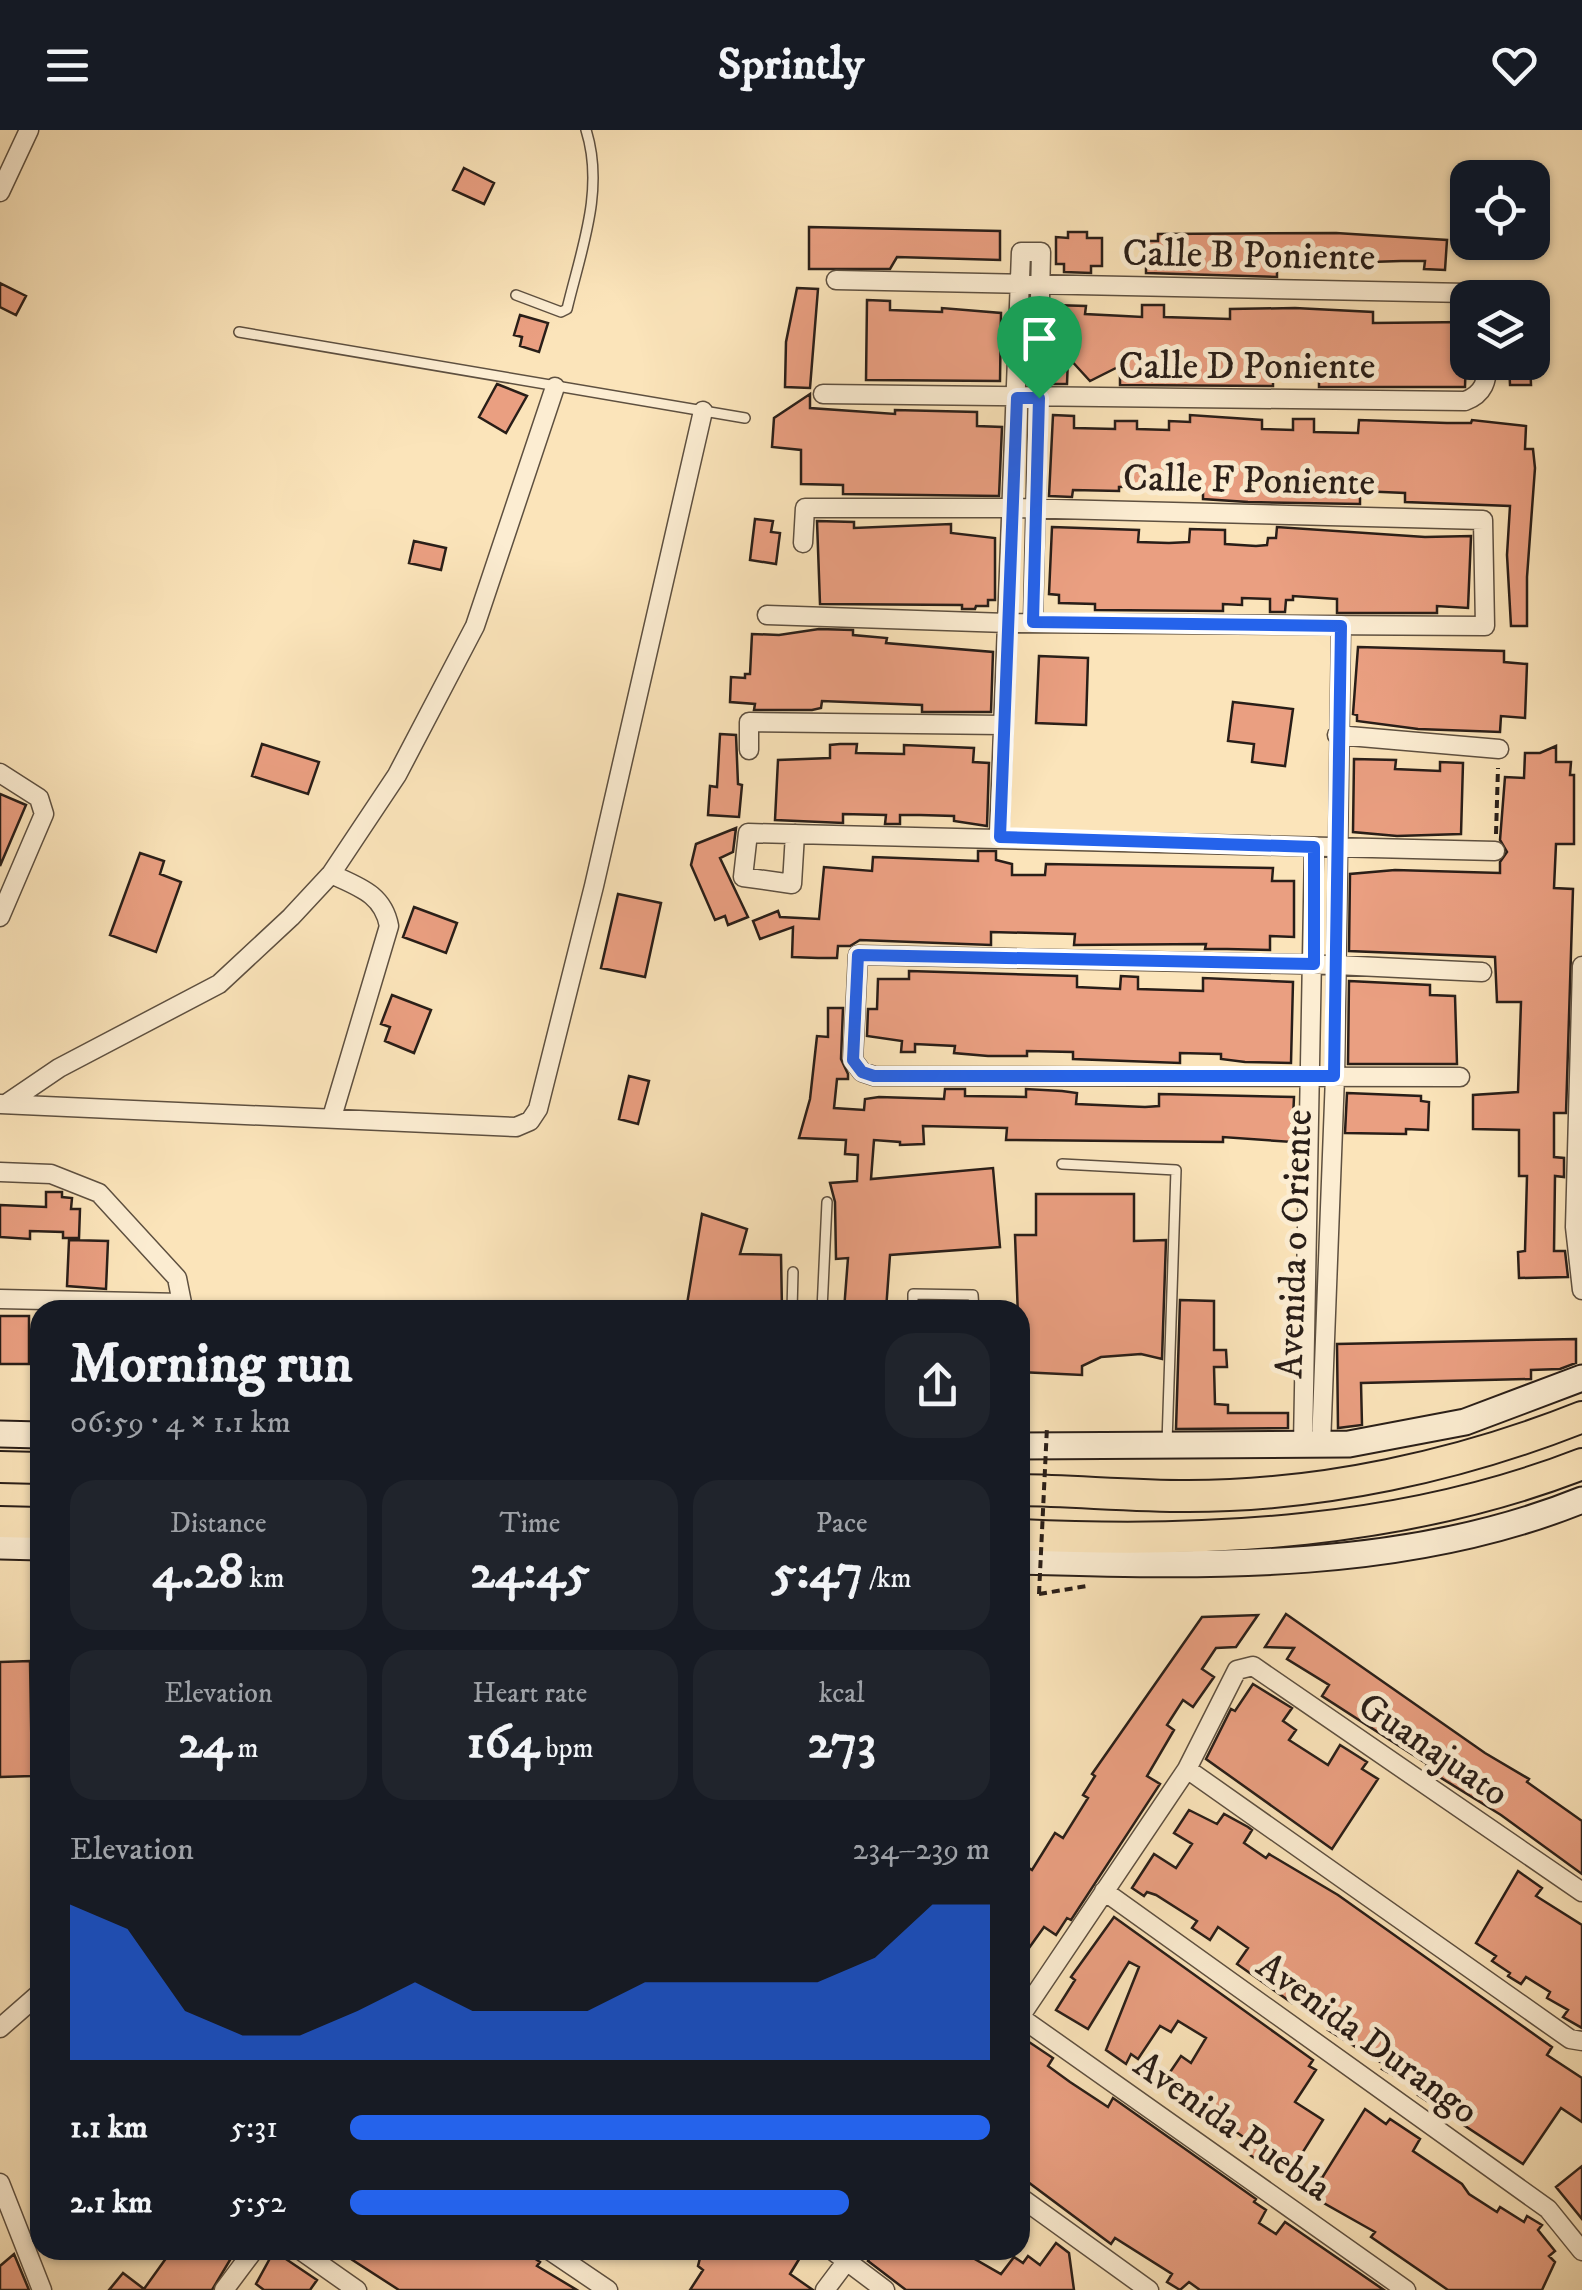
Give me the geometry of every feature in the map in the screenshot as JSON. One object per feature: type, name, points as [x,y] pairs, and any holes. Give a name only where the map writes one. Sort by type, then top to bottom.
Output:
[{"type":"main road","points":[[1030,1490],[1190,1496],[1296,1488],[1430,1467],[1524,1440],[1582,1417]]},
{"type":"main road","points":[[1030,1535],[1194,1536],[1309,1529],[1430,1510],[1534,1483],[1582,1464]]},
{"type":"main road","points":[[0,1468],[30,1468]]},
{"type":"main road","points":[[0,1522],[30,1523]]},
{"type":"street","points":[[0,146],[25,138]]},
{"type":"street","points":[[0,192],[25,138]]},
{"type":"street","points":[[1000,837],[1021,252],[1041,252],[1033,622]]},
{"type":"street","name":"Calle B Poniente","points":[[836,280],[1450,293]]},
{"type":"street","name":"Calle D Poniente","points":[[823,394],[1465,401],[1476,397],[1487,380]]},
{"type":"street","points":[[3,1104],[59,1068],[219,984],[331,874],[397,775],[475,626],[556,387]]},
{"type":"street","points":[[3,1104],[516,1127],[530,1121],[538,1109],[594,886],[702,411]]},
{"type":"street","name":"Calle F Poniente","points":[[803,543],[805,508],[1036,508],[1483,520],[1485,626],[1341,626]]},
{"type":"street","points":[[767,615],[1007,623],[1341,626]]},
{"type":"street","name":"Avenida o Oriente","points":[[1312,1445],[1334,1076],[1341,626]]},
{"type":"street","points":[[749,750],[750,722],[1004,725]]},
{"type":"street","points":[[1337,735],[1498,748]]},
{"type":"street","points":[[0,772],[39,798],[44,814],[0,917]]},
{"type":"street","points":[[795,834],[1496,851]]},
{"type":"street","name":"Avenida o Oriente","points":[[1312,1445],[1303,1348],[1312,1076],[1314,847]]},
{"type":"street","points":[[331,874],[367,890],[385,906],[389,926],[332,1116]]},
{"type":"street","points":[[1460,1076],[874,1076],[862,1072],[853,1060],[858,955],[1314,964],[1482,972]]},
{"type":"street","points":[[1582,966],[1575,1227],[1582,1290]]},
{"type":"street","points":[[0,1172],[52,1174],[99,1193],[177,1278],[181,1300]]},
{"type":"street","points":[[0,1300],[30,1300]]},
{"type":"street","points":[[1030,1446],[1349,1444],[1465,1422],[1582,1378]]},
{"type":"street","points":[[0,1434],[30,1435]]},
{"type":"street","points":[[1030,1561],[1187,1566],[1299,1561],[1437,1542],[1547,1514],[1582,1500]]},
{"type":"street","points":[[0,1546],[30,1547]]},
{"type":"street","name":"Guanajuato","points":[[1187,1769],[1237,1670],[1252,1666],[1582,1892]]},
{"type":"street","points":[[1030,2002],[1187,1769],[1570,2039],[1580,2041]]},
{"type":"street","name":"Avenida Durango","points":[[1104,1890],[1548,2210],[1582,2252]]},
{"type":"street","points":[[0,2028],[30,2001]]},
{"type":"street","name":"Avenida Puebla","points":[[1030,2024],[1406,2290]]},
{"type":"street","points":[[0,2183],[30,2259]]},
{"type":"street","points":[[1030,2204],[1149,2290]]},
{"type":"street","points":[[30,2260],[42,2290]]},
{"type":"street","points":[[224,2290],[246,2260]]},
{"type":"street","points":[[314,2260],[358,2290]]},
{"type":"street","points":[[564,2260],[608,2290]]},
{"type":"street","points":[[825,2290],[841,2260]]},
{"type":"street","points":[[851,2260],[886,2290]]},
{"type":"lane","points":[[516,295],[561,312],[567,308],[594,194],[592,149],[586,130]]},
{"type":"lane","points":[[240,332],[745,418]]},
{"type":"lane","points":[[1062,1164],[1176,1170],[1167,1446]]},
{"type":"lane","points":[[822,1300],[827,1202]]},
{"type":"lane","points":[[792,1300],[793,1272]]},
{"type":"lane","points":[[913,1300],[913,1294],[973,1295],[973,1300]]},
{"type":"path","points":[[1496,851],[1498,748]]},
{"type":"path","points":[[1047,1426],[1039,1594],[1087,1586]]},
{"type":"building","points":[[464,168],[494,183],[484,204],[453,190]]},
{"type":"building","points":[[809,227],[1000,231],[1000,260],[897,257],[890,269],[809,269]]},
{"type":"building","points":[[1068,232],[1087,232],[1087,238],[1102,238],[1102,266],[1091,266],[1091,273],[1064,272],[1064,264],[1056,264],[1056,237],[1068,238]]},
{"type":"building","points":[[1336,233],[1447,240],[1445,270],[1424,269],[1425,261],[1401,261],[1277,265],[1277,277],[1146,273],[1146,241],[1158,241],[1158,234]]},
{"type":"building","points":[[0,283],[26,296],[16,315],[0,307]]},
{"type":"building","points":[[797,288],[818,289],[810,388],[785,387],[786,342]]},
{"type":"building","points":[[867,300],[890,301],[890,310],[942,312],[942,308],[1001,313],[1000,381],[866,380]]},
{"type":"building","points":[[1053,305],[1086,306],[1085,314],[1142,317],[1142,305],[1164,305],[1164,317],[1230,319],[1230,309],[1295,308],[1373,312],[1373,323],[1450,322],[1450,380],[1465,380],[1465,387],[1319,387],[1319,379],[1309,379],[1309,375],[1273,374],[1273,386],[1120,385],[1120,366],[1090,381],[1068,357],[1067,384],[1051,384]]},
{"type":"building","points":[[520,315],[548,323],[539,352],[520,346],[522,337],[514,335]]},
{"type":"building","points":[[1510,380],[1531,380],[1531,385],[1510,385]]},
{"type":"building","points":[[497,384],[527,396],[506,433],[479,417]]},
{"type":"building","points":[[810,394],[810,408],[895,414],[895,410],[977,412],[977,426],[1002,427],[999,496],[843,494],[843,485],[801,484],[801,450],[772,447],[774,418]]},
{"type":"building","points":[[1053,415],[1074,416],[1074,428],[1115,429],[1115,421],[1137,421],[1137,429],[1169,430],[1169,421],[1190,422],[1190,415],[1262,420],[1262,429],[1293,430],[1293,419],[1314,419],[1314,432],[1358,433],[1359,420],[1472,420],[1526,426],[1525,449],[1533,449],[1535,468],[1527,626],[1511,626],[1507,555],[1510,506],[1405,502],[1405,493],[1360,491],[1360,504],[1248,502],[1203,499],[1203,492],[1145,486],[1119,487],[1119,491],[1073,490],[1072,497],[1049,496]]},
{"type":"building","points":[[755,519],[773,521],[771,532],[780,533],[776,564],[750,560]]},
{"type":"building","points":[[817,521],[854,522],[854,528],[951,524],[951,533],[995,538],[995,600],[975,609],[962,609],[962,605],[820,604]]},
{"type":"building","points":[[1052,527],[1139,530],[1138,542],[1169,543],[1189,542],[1190,529],[1225,530],[1225,544],[1256,546],[1267,545],[1268,538],[1276,538],[1277,527],[1425,537],[1471,536],[1468,608],[1437,606],[1437,613],[1337,613],[1337,599],[1293,596],[1293,600],[1286,600],[1285,612],[1270,612],[1270,599],[1242,598],[1242,605],[1223,604],[1223,611],[1095,610],[1095,604],[1059,603],[1059,595],[1049,594]]},
{"type":"building","points":[[414,541],[446,548],[441,570],[409,563]]},
{"type":"building","points":[[819,629],[853,630],[853,635],[887,638],[886,643],[993,652],[991,712],[922,712],[922,705],[822,701],[821,708],[812,710],[754,710],[755,704],[730,702],[731,677],[745,678],[745,674],[750,674],[752,634],[779,635]]},
{"type":"building","points":[[1358,647],[1504,651],[1504,662],[1527,664],[1525,718],[1501,716],[1500,732],[1418,729],[1357,721],[1353,714]]},
{"type":"building","points":[[1039,656],[1088,658],[1086,725],[1036,723]]},
{"type":"building","points":[[1233,702],[1293,709],[1285,766],[1252,762],[1254,744],[1228,741]]},
{"type":"building","points":[[720,734],[736,735],[738,784],[742,785],[739,817],[708,815],[710,786],[717,787]]},
{"type":"building","points":[[262,744],[319,762],[308,794],[252,776]]},
{"type":"building","points":[[857,744],[856,753],[904,754],[904,745],[974,748],[973,762],[989,763],[987,826],[954,821],[954,816],[920,815],[900,815],[900,824],[885,824],[886,815],[843,814],[843,823],[775,820],[778,760],[830,758],[830,745]]},
{"type":"building","points":[[1556,746],[1556,762],[1571,762],[1570,775],[1574,775],[1574,844],[1556,844],[1554,888],[1573,889],[1566,1113],[1554,1113],[1554,1157],[1564,1158],[1564,1177],[1555,1176],[1554,1251],[1565,1251],[1568,1277],[1519,1278],[1518,1252],[1525,1251],[1527,1176],[1519,1176],[1519,1130],[1473,1129],[1473,1095],[1518,1092],[1521,1002],[1497,1002],[1495,957],[1349,951],[1350,874],[1395,870],[1500,873],[1500,862],[1507,852],[1500,840],[1505,777],[1524,778],[1525,753],[1540,753]]},
{"type":"building","points":[[1354,759],[1396,760],[1395,769],[1440,771],[1440,762],[1463,763],[1461,834],[1397,836],[1353,832]]},
{"type":"building","points":[[0,794],[26,805],[0,866]]},
{"type":"building","points":[[736,828],[733,852],[720,858],[748,917],[728,925],[725,916],[715,920],[691,865],[696,844]]},
{"type":"building","points":[[978,851],[996,851],[996,860],[1012,864],[1012,875],[1045,875],[1046,864],[1273,868],[1272,881],[1294,881],[1294,937],[1270,936],[1270,950],[1205,949],[1206,944],[1074,945],[1075,934],[991,932],[991,945],[860,940],[850,946],[838,946],[837,958],[818,958],[792,957],[793,927],[760,939],[753,921],[778,911],[780,917],[819,919],[824,867],[872,871],[873,857],[978,861]]},
{"type":"building","points":[[140,853],[164,861],[160,874],[181,882],[156,952],[110,935]]},
{"type":"building","points":[[618,894],[661,903],[645,977],[601,968]]},
{"type":"building","points":[[414,907],[457,923],[446,953],[403,937]]},
{"type":"building","points":[[909,971],[1077,976],[1077,987],[1120,989],[1121,976],[1138,977],[1138,989],[1203,991],[1203,978],[1293,982],[1291,1063],[1245,1062],[1221,1059],[1221,1054],[1180,1053],[1180,1063],[1073,1059],[1073,1052],[1027,1051],[1027,1056],[988,1056],[954,1053],[955,1046],[915,1044],[915,1052],[901,1052],[902,1041],[867,1036],[868,1009],[877,1009],[878,979],[909,979]]},
{"type":"building","points":[[1349,981],[1430,985],[1430,995],[1455,996],[1457,1064],[1348,1064]]},
{"type":"building","points":[[392,995],[431,1010],[414,1053],[385,1041],[390,1027],[381,1024]]},
{"type":"building","points":[[828,1008],[843,1008],[841,1059],[848,1079],[837,1079],[834,1108],[864,1110],[865,1099],[879,1097],[944,1099],[945,1089],[965,1089],[965,1096],[1026,1097],[1026,1089],[1062,1091],[1077,1093],[1076,1104],[1145,1107],[1159,1106],[1159,1094],[1294,1097],[1292,1142],[1223,1137],[1223,1142],[1006,1140],[1007,1128],[923,1126],[924,1144],[874,1140],[871,1179],[993,1168],[1000,1247],[890,1255],[887,1300],[845,1300],[848,1258],[836,1259],[835,1202],[830,1183],[857,1181],[858,1155],[845,1154],[846,1140],[799,1138],[810,1099],[817,1036],[828,1037]]},
{"type":"building","points":[[629,1076],[649,1081],[638,1124],[619,1119]]},
{"type":"building","points":[[1347,1093],[1421,1096],[1421,1101],[1429,1102],[1428,1130],[1406,1129],[1406,1134],[1345,1133]]},
{"type":"building","points":[[46,1192],[62,1192],[62,1197],[72,1198],[71,1209],[80,1209],[79,1238],[63,1238],[63,1232],[30,1231],[30,1239],[0,1237],[0,1205],[46,1207]]},
{"type":"building","points":[[1036,1194],[1134,1194],[1134,1241],[1166,1240],[1162,1359],[1141,1354],[1101,1357],[1082,1366],[1082,1375],[1030,1372],[1030,1300],[1017,1300],[1015,1235],[1036,1235]]},
{"type":"building","points":[[702,1214],[747,1229],[740,1254],[781,1255],[782,1300],[688,1300]]},
{"type":"building","points":[[69,1240],[108,1241],[106,1289],[67,1286]]},
{"type":"building","points":[[1180,1300],[1214,1301],[1214,1350],[1226,1350],[1227,1367],[1214,1367],[1215,1404],[1228,1405],[1228,1413],[1288,1413],[1288,1428],[1176,1429]]},
{"type":"building","points":[[0,1316],[29,1316],[29,1364],[0,1364]]},
{"type":"building","points":[[1576,1339],[1576,1363],[1560,1369],[1531,1370],[1531,1379],[1361,1383],[1362,1425],[1338,1428],[1337,1344]]},
{"type":"building","points":[[1286,1614],[1485,1753],[1529,1779],[1527,1782],[1582,1821],[1582,1874],[1501,1815],[1425,1768],[1427,1764],[1322,1696],[1329,1685],[1287,1659],[1294,1648],[1265,1647]]},
{"type":"building","points":[[1258,1615],[1236,1647],[1216,1648],[1202,1669],[1214,1677],[1193,1707],[1183,1700],[1167,1725],[1174,1730],[1147,1776],[1160,1784],[1071,1920],[1067,1918],[1056,1935],[1044,1927],[1030,1947],[1030,1869],[1055,1833],[1063,1838],[1088,1798],[1083,1795],[1095,1776],[1092,1774],[1202,1617]]},
{"type":"building","points":[[30,1661],[30,1776],[0,1777],[0,1662]]},
{"type":"building","points":[[1253,1684],[1292,1708],[1283,1721],[1296,1730],[1289,1740],[1328,1765],[1340,1745],[1367,1762],[1362,1769],[1378,1779],[1332,1849],[1206,1759],[1231,1709],[1235,1711]]},
{"type":"building","points":[[1189,1810],[1217,1824],[1224,1814],[1248,1827],[1252,1830],[1244,1843],[1338,1895],[1552,2047],[1547,2055],[1582,2078],[1582,2122],[1561,2108],[1523,2164],[1418,2095],[1421,2090],[1382,2069],[1385,2065],[1328,2030],[1330,2026],[1319,2017],[1237,1964],[1248,1948],[1218,1927],[1210,1940],[1192,1928],[1197,1921],[1156,1895],[1147,1892],[1144,1896],[1132,1888],[1154,1854],[1176,1868],[1192,1844],[1174,1833]]},
{"type":"building","points":[[1518,1871],[1542,1888],[1536,1896],[1582,1925],[1582,2028],[1563,2017],[1568,2010],[1547,1998],[1550,1992],[1526,1977],[1521,1984],[1508,1976],[1510,1973],[1492,1961],[1496,1956],[1476,1943]]},
{"type":"building","points":[[1114,1917],[1313,2060],[1309,2066],[1316,2070],[1295,2102],[1323,2120],[1286,2179],[1238,2147],[1245,2138],[1208,2113],[1203,2121],[1184,2109],[1188,2102],[1162,2084],[1181,2056],[1191,2063],[1206,2038],[1178,2021],[1171,2032],[1160,2026],[1138,2059],[1131,2054],[1126,2064],[1106,2050],[1139,1967],[1129,1962],[1088,2029],[1056,2010],[1075,1980],[1071,1977]]},
{"type":"building","points":[[1030,2043],[1053,2058],[1048,2066],[1070,2082],[1108,2107],[1113,2098],[1256,2199],[1254,2202],[1266,2210],[1259,2223],[1276,2234],[1285,2222],[1384,2290],[1200,2290],[1189,2282],[1180,2290],[1167,2282],[1172,2274],[1115,2238],[1111,2244],[1030,2183]]},
{"type":"building","points":[[1365,2109],[1386,2124],[1390,2119],[1420,2139],[1413,2151],[1462,2184],[1469,2194],[1497,2212],[1500,2207],[1524,2222],[1527,2216],[1542,2225],[1538,2230],[1555,2251],[1549,2256],[1555,2262],[1542,2290],[1448,2290],[1371,2237],[1375,2232],[1306,2193],[1317,2178],[1322,2178]]},
{"type":"building","points":[[1582,2166],[1582,2219],[1556,2187]]},
{"type":"building","points":[[1056,2243],[1069,2253],[1074,2290],[906,2290],[868,2261],[976,2260],[1001,2274],[1012,2260],[1023,2263],[1030,2258],[1040,2265]]},
{"type":"building","points":[[14,2254],[29,2290],[0,2290],[0,2266]]},
{"type":"building","points":[[165,2260],[230,2260],[212,2290],[109,2290],[123,2273],[144,2289]]},
{"type":"building","points":[[269,2260],[287,2260],[317,2280],[310,2290],[264,2290],[256,2284]]},
{"type":"building","points":[[352,2260],[537,2260],[537,2266],[577,2290],[399,2290]]},
{"type":"building","points":[[700,2260],[799,2260],[790,2274],[813,2290],[690,2290],[703,2270],[698,2266]]},
{"type":"route","points":[[1017,398],[1039,398],[1033,622],[1341,626],[1334,1076],[874,1076],[862,1072],[853,1060],[858,955],[1314,964],[1314,847],[1000,837],[1017,398]]}]
